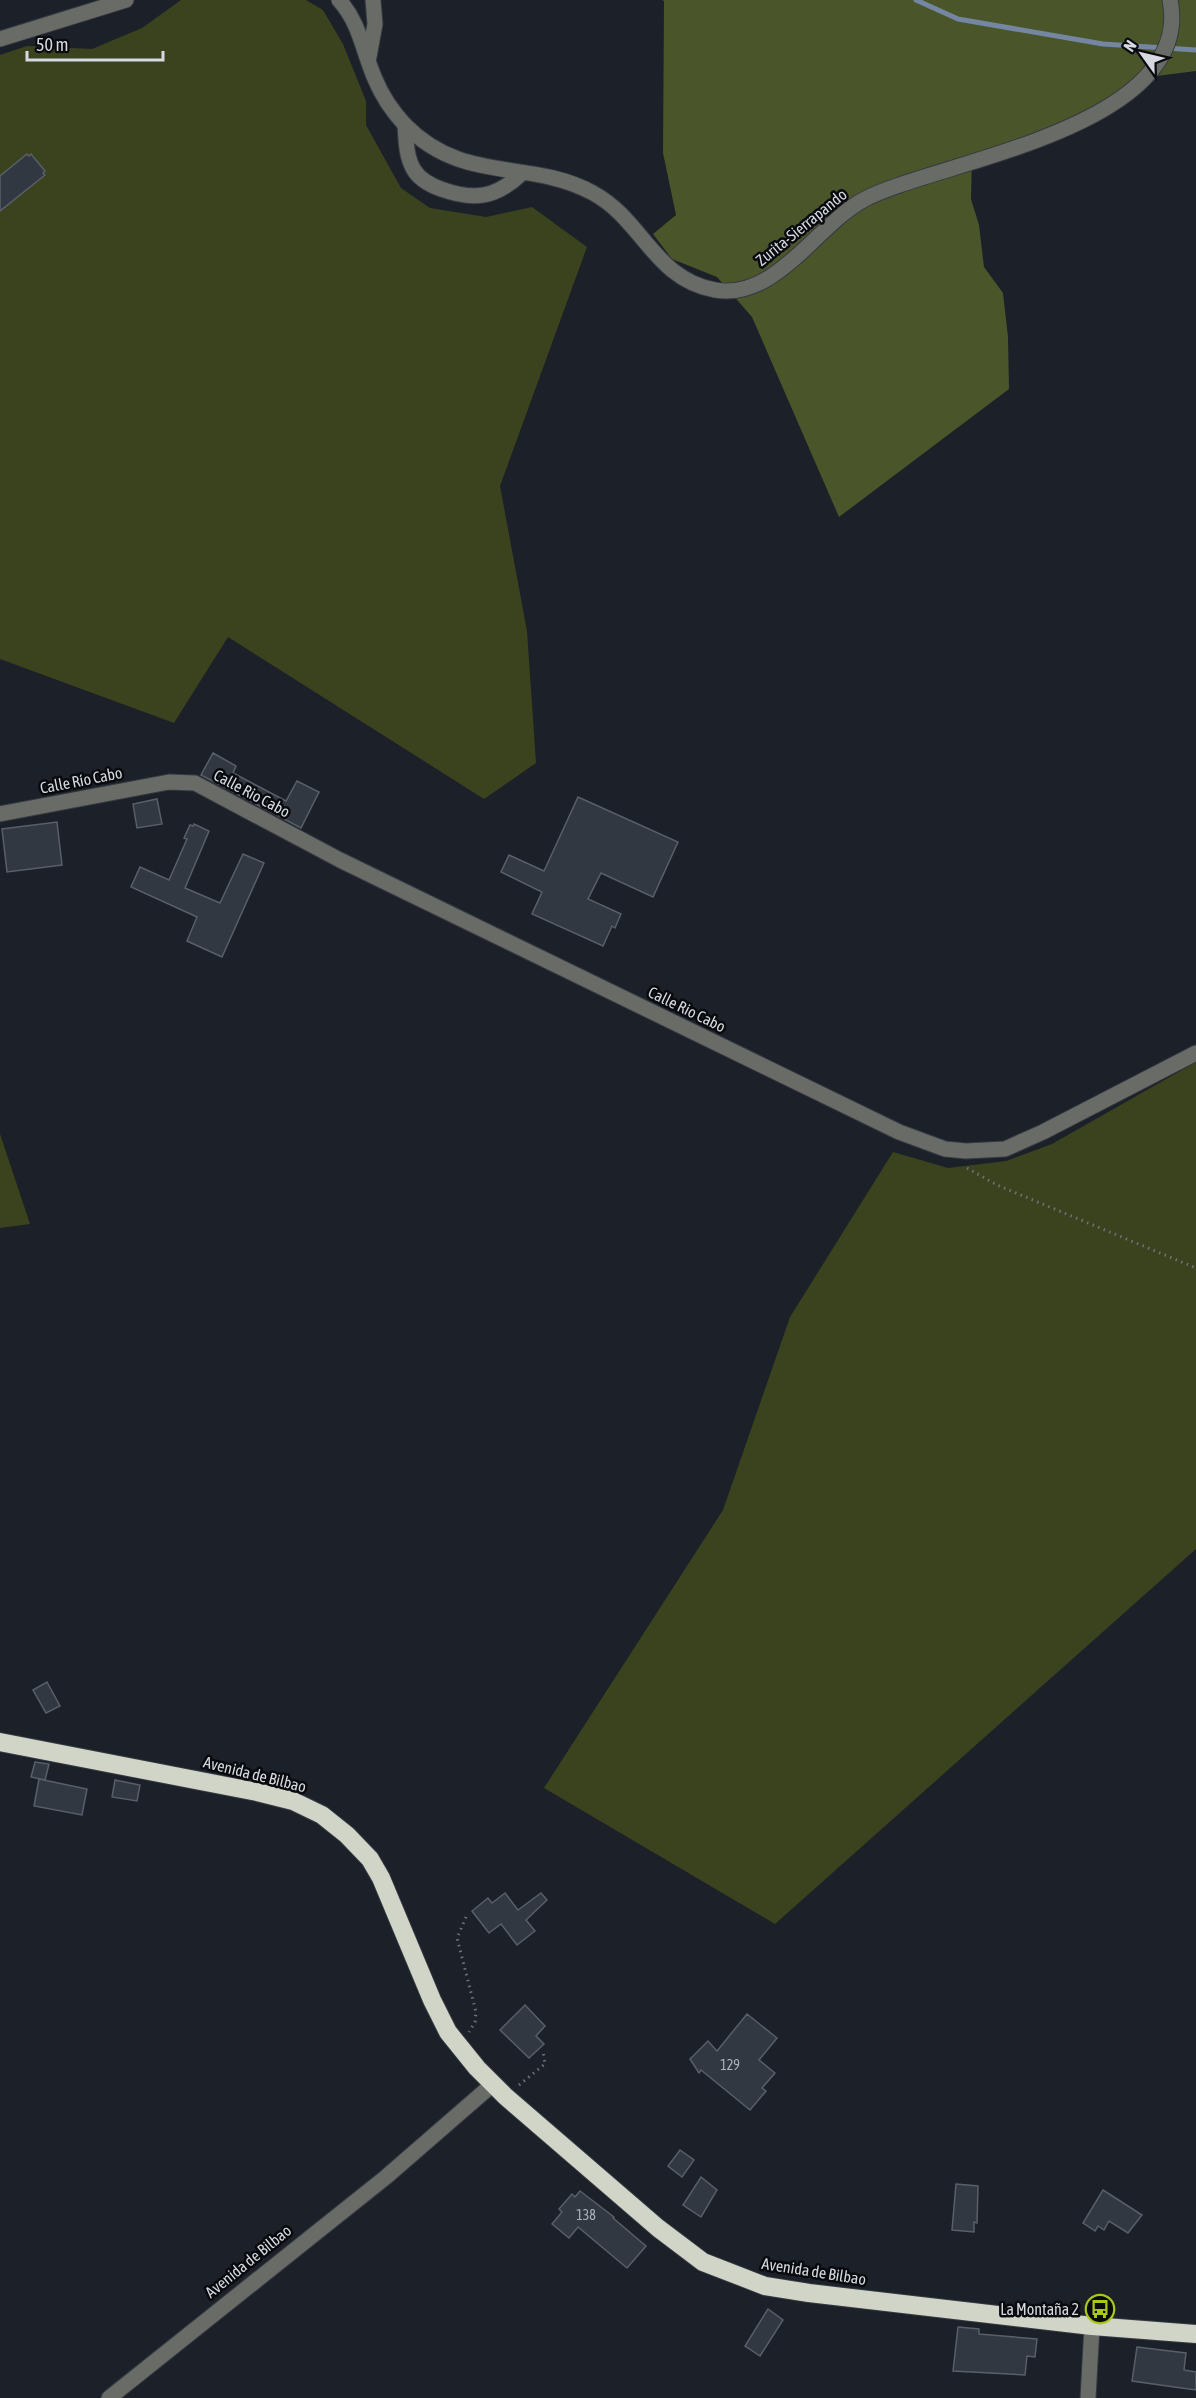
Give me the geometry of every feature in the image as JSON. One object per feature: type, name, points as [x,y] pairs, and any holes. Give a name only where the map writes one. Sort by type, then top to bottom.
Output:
[{"type":"highway","name":"Avenida de Bilbao","points":[[0,1742],[238,1788],[293,1802],[322,1815],[359,1846],[376,1869],[432,2000],[456,2043],[499,2090],[658,2228],[703,2262],[765,2286],[809,2293],[1092,2326],[1196,2334]]},
{"type":"street","points":[[0,39],[126,0]]},
{"type":"street","name":"Zurita-Sierrapando","points":[[339,0],[355,22],[381,93],[405,125],[424,141],[462,161],[491,169],[568,182],[604,200],[627,219],[659,260],[684,278],[716,290],[744,290],[775,274],[832,222],[867,198],[1026,148],[1098,120],[1146,93],[1168,70],[1179,46],[1179,25],[1170,0]]},
{"type":"street","points":[[368,60],[375,24],[373,0]]},
{"type":"street","points":[[405,125],[408,151],[414,170],[419,177],[434,187],[464,196],[483,196],[501,190],[522,173]]},
{"type":"street","name":"Calle Río Cabo","points":[[0,814],[169,782]]},
{"type":"street","name":"Calle Rio Cabo","points":[[169,782],[195,783],[340,860],[888,1127],[945,1149],[966,1151],[1005,1149],[1043,1132],[1196,1053]]},
{"type":"street","name":"Avenida de Bilbao","points":[[109,2398],[376,2184],[499,2090]]},
{"type":"street","points":[[1088,2398],[1092,2326]]},
{"type":"path","points":[[964,1167],[998,1185],[1196,1268]]},
{"type":"path","points":[[456,2043],[470,2030],[475,2022],[476,2012],[456,1938],[466,1917]]},
{"type":"path","points":[[499,2090],[545,2064],[543,2051]]},
{"type":"green space","points":[[181,0],[306,0],[323,10],[343,44],[366,101],[366,125],[401,188],[430,208],[486,217],[532,207],[587,247],[500,486],[527,631],[536,763],[484,799],[228,637],[174,723],[0,659],[0,55],[27,46],[92,49],[142,28]]},
{"type":"green space","points":[[662,0],[1196,0],[1196,71],[1149,77],[1040,135],[972,154],[971,199],[979,225],[984,267],[1003,293],[1008,337],[1009,389],[839,517],[752,317],[717,277],[672,259],[653,234],[676,215],[663,153],[664,1]]},
{"type":"green space","points":[[1196,1062],[1196,1549],[775,1924],[544,1788],[723,1510],[790,1317],[893,1152],[948,1168],[1006,1161],[1052,1144]]},
{"type":"green space","points":[[0,1134],[30,1224],[0,1228]]},
{"type":"building","points":[[27,154],[29,156],[31,154],[45,171],[43,173],[45,175],[0,211],[0,176]]},
{"type":"building","points":[[213,753],[236,766],[233,773],[286,801],[297,781],[319,792],[301,828],[201,775]]},
{"type":"building","points":[[578,797],[678,842],[653,897],[601,873],[588,899],[621,914],[615,928],[612,926],[603,946],[532,914],[542,892],[501,872],[509,855],[544,871]]},
{"type":"building","points":[[157,799],[162,824],[137,828],[133,804]]},
{"type":"building","points":[[57,822],[62,865],[7,872],[2,829]]},
{"type":"building","points":[[194,824],[209,831],[185,888],[220,903],[243,854],[264,863],[222,957],[187,941],[197,917],[131,887],[140,867],[169,880],[187,839],[184,838],[190,825]]},
{"type":"building","points":[[47,1682],[60,1706],[46,1713],[33,1690]]},
{"type":"building","points":[[35,1762],[49,1764],[45,1780],[31,1777]]},
{"type":"building","points":[[39,1779],[87,1789],[82,1815],[34,1806]]},
{"type":"building","points":[[115,1780],[140,1785],[137,1801],[112,1797]]},
{"type":"building","points":[[505,1893],[518,1910],[541,1893],[547,1900],[526,1920],[535,1931],[517,1945],[501,1924],[489,1933],[472,1911],[488,1898],[492,1903]]},
{"type":"building","points":[[525,2005],[545,2026],[536,2036],[544,2044],[529,2058],[500,2030]]},
{"type":"building","points":[[747,2014],[777,2038],[759,2060],[775,2073],[762,2088],[766,2091],[750,2110],[701,2070],[699,2073],[690,2059],[708,2041],[717,2051]]},
{"type":"building","points":[[680,2150],[694,2160],[682,2177],[668,2166]]},
{"type":"building","points":[[701,2177],[717,2190],[701,2217],[683,2205]]},
{"type":"building","points":[[956,2184],[978,2186],[977,2223],[974,2222],[974,2232],[952,2230]]},
{"type":"building","points":[[1103,2190],[1142,2215],[1128,2233],[1109,2221],[1104,2230],[1098,2226],[1095,2231],[1083,2223]]},
{"type":"building","points":[[580,2191],[646,2246],[627,2268],[578,2227],[569,2238],[552,2224],[562,2212],[559,2209],[572,2194],[575,2197]]},
{"type":"building","points":[[768,2309],[783,2320],[760,2356],[745,2346]]},
{"type":"building","points":[[958,2327],[979,2329],[979,2334],[1037,2339],[1035,2357],[1027,2356],[1025,2375],[953,2371]]},
{"type":"building","points":[[1137,2347],[1186,2353],[1184,2370],[1196,2372],[1196,2390],[1132,2381]]},
{"type":"waterway","points":[[916,0],[958,19],[1103,44],[1196,50]]},
{"type":"place","name":"La Montaña 2","points":[[1100,2309]]}]
